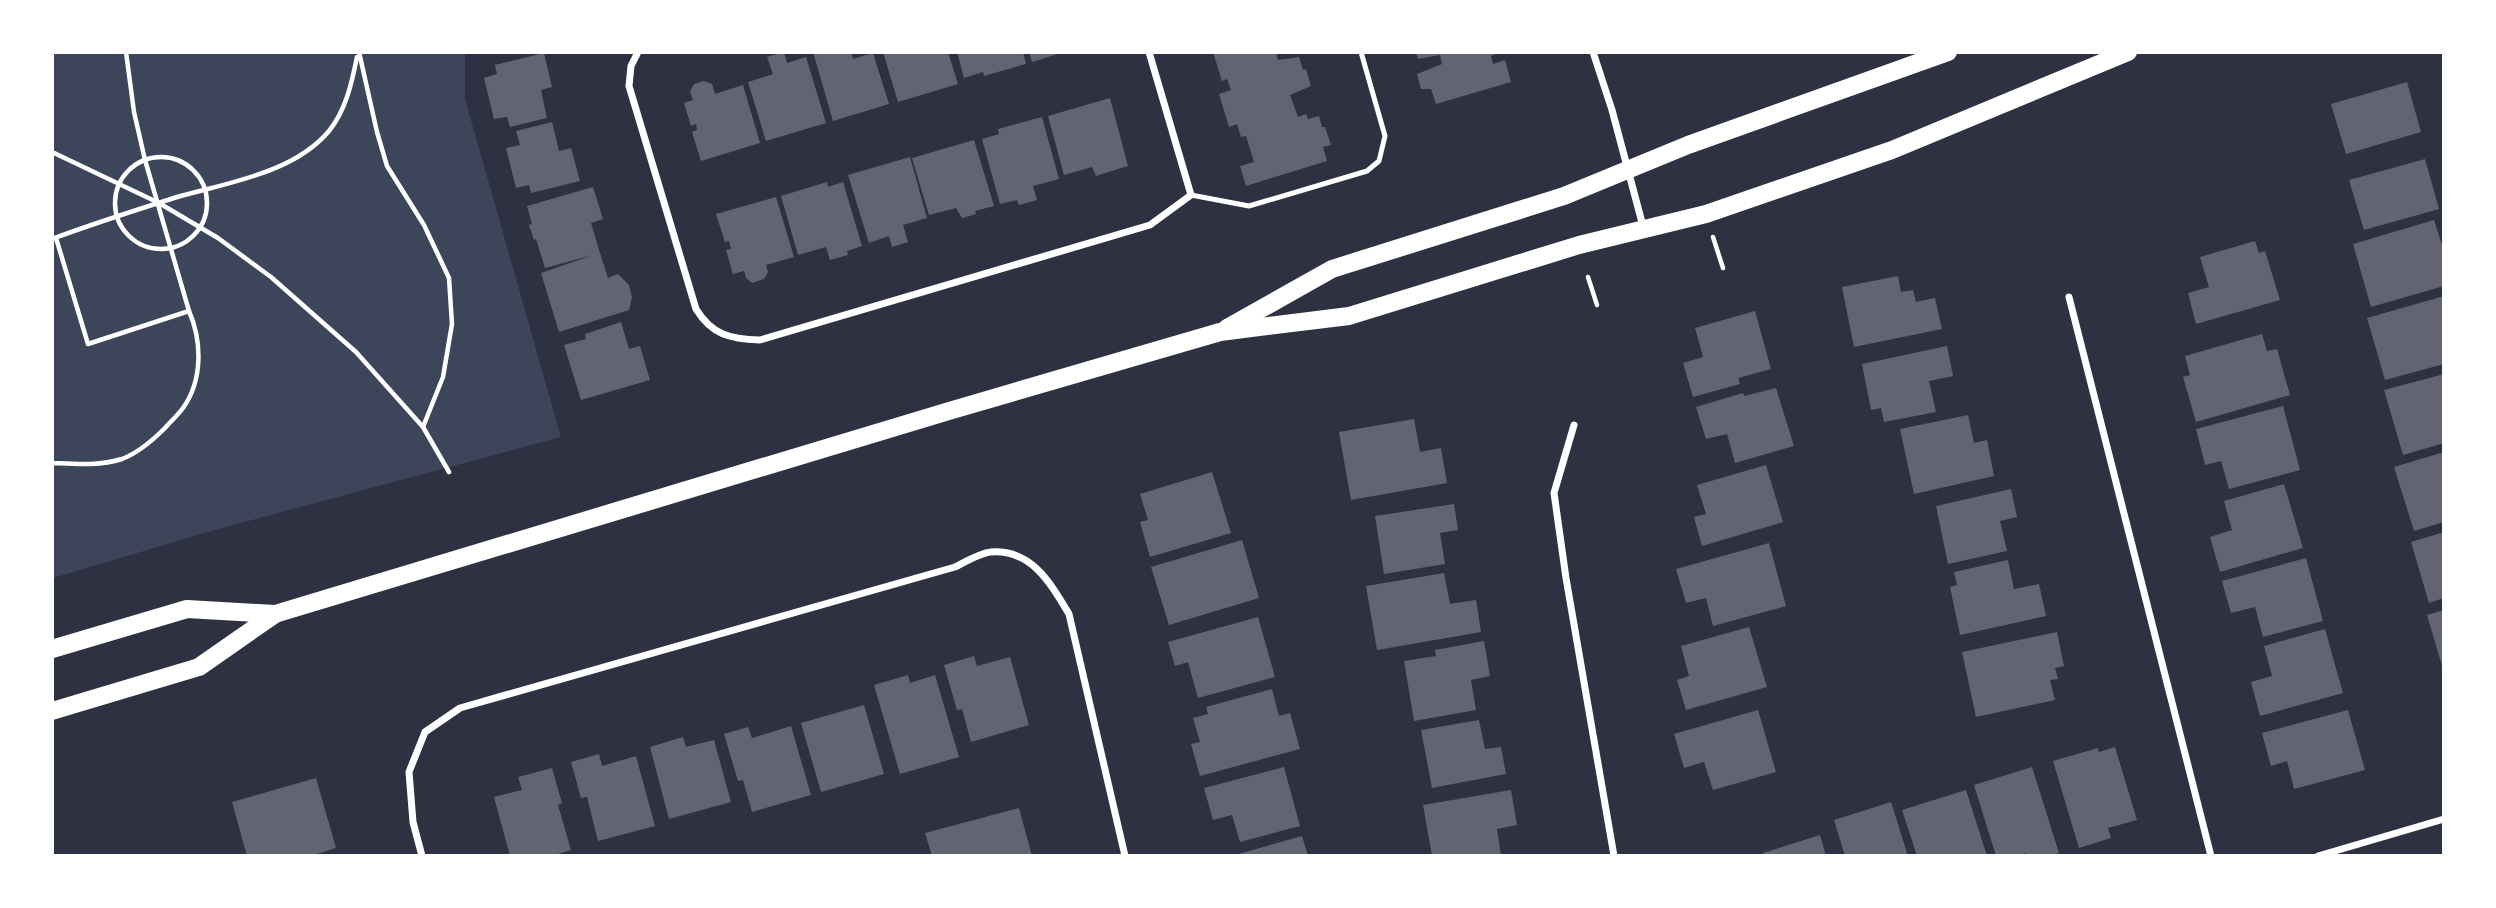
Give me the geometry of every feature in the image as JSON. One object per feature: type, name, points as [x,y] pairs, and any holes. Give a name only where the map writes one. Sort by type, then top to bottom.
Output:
[{"type":"main road","points":[[1220,332],[1332,269],[1564,196],[1688,145],[1948,52]]},
{"type":"main road","points":[[52,711],[199,667],[275,614],[1220,332],[1349,316],[1579,245],[1706,214],[1892,149],[2128,52]]},
{"type":"main road","points":[[52,649],[187,610],[275,614]]},
{"type":"street","points":[[638,52],[631,66],[629,86],[695,309],[704,323],[716,332],[731,337],[760,340],[1150,225],[1191,195],[1149,52]]},
{"type":"street","points":[[1594,52],[1644,230]]},
{"type":"street","points":[[2069,297],[2211,856]]},
{"type":"street","points":[[1574,425],[1554,493],[1614,856]]},
{"type":"street","points":[[422,856],[413,822],[409,772],[425,732],[460,708],[955,566],[990,552],[1025,558],[1050,583],[1069,614],[1125,856]]},
{"type":"street","points":[[2318,856],[2444,819]]},
{"type":"lane","points":[[1191,195],[1249,206],[1367,171],[1380,161],[1385,136],[1361,52]]},
{"type":"path","points":[[52,463],[87,465],[122,458],[152,441],[184,407],[195,380],[199,351],[197,329],[189,311],[145,160],[134,112],[126,52]]},
{"type":"path","points":[[189,311],[88,344],[54,239],[291,161],[329,131],[341,112],[352,85],[358,53]]},
{"type":"path","points":[[358,53],[387,166],[424,225],[449,278],[452,324],[443,377],[423,427]]},
{"type":"path","points":[[52,152],[159,203],[218,238],[271,277],[356,352],[423,427],[449,472]]},
{"type":"path","points":[[168,157],[182,161],[195,171],[205,189],[208,199],[206,214],[200,228],[189,240],[160,249],[145,246],[132,239],[122,228],[115,199],[119,184],[127,172],[145,160],[168,157]]},
{"type":"path","points":[[1713,236],[1723,268]]},
{"type":"path","points":[[1588,277],[1597,305]]},
{"type":"shaded area","points":[[53,53],[465,53],[465,99],[561,437],[211,531],[53,578]]},
{"type":"building","points":[[784,52],[787,63],[806,57],[826,123],[766,141],[748,82],[773,74],[767,57]]},
{"type":"building","points":[[813,52],[851,52],[853,59],[873,53],[889,104],[833,121]]},
{"type":"building","points":[[883,52],[948,52],[958,84],[898,102]]},
{"type":"building","points":[[957,52],[1023,52],[1026,64],[984,76],[983,72],[964,78]]},
{"type":"building","points":[[1029,52],[1061,52],[1061,53],[1032,62]]},
{"type":"building","points":[[1213,52],[1276,52],[1278,60],[1299,57],[1311,86],[1290,95],[1298,117],[1306,114],[1308,119],[1319,116],[1331,145],[1323,147],[1327,161],[1246,186],[1240,166],[1254,162],[1246,136],[1241,137],[1237,124],[1229,127],[1219,94],[1231,90],[1227,79],[1222,81]]},
{"type":"building","points":[[1416,52],[1500,52],[1491,56],[1493,64],[1505,60],[1511,82],[1436,104],[1431,89],[1421,89],[1417,74],[1442,64],[1440,55],[1418,59]]},
{"type":"building","points":[[544,53],[552,87],[541,90],[547,118],[510,127],[507,117],[494,119],[484,78],[497,74],[495,65]]},
{"type":"building","points":[[704,81],[712,84],[715,94],[743,85],[760,143],[701,161],[692,132],[697,130],[696,124],[691,126],[684,103],[693,100],[690,92],[694,84]]},
{"type":"building","points":[[2407,82],[2421,132],[2346,154],[2331,104]]},
{"type":"building","points":[[1110,98],[1128,166],[1096,176],[1092,167],[1064,175],[1048,116]]},
{"type":"building","points":[[1042,117],[1059,179],[1033,186],[1037,200],[1019,205],[1017,200],[1000,204],[982,139],[999,134],[998,129]]},
{"type":"building","points":[[552,122],[559,151],[571,148],[580,181],[531,193],[529,185],[516,188],[506,148],[520,145],[516,131]]},
{"type":"building","points":[[974,140],[994,206],[962,218],[956,208],[929,215],[912,158]]},
{"type":"building","points":[[910,157],[927,218],[903,225],[908,242],[892,247],[889,236],[869,243],[848,175]]},
{"type":"building","points":[[2425,159],[2439,209],[2364,230],[2349,180]]},
{"type":"building","points":[[827,182],[828,187],[843,182],[862,246],[847,251],[848,255],[830,260],[826,247],[798,255],[781,196]]},
{"type":"building","points":[[593,187],[603,219],[591,223],[608,278],[618,274],[629,285],[632,297],[629,310],[559,332],[541,273],[593,255],[545,268],[529,225],[532,224],[527,206]]},
{"type":"building","points":[[776,197],[794,257],[766,265],[768,272],[764,279],[752,283],[746,278],[744,271],[733,274],[726,250],[731,249],[729,241],[725,242],[716,214]]},
{"type":"building","points":[[2434,220],[2444,251],[2444,286],[2371,307],[2353,244]]},
{"type":"building","points":[[2255,241],[2259,253],[2265,251],[2280,300],[2196,324],[2188,293],[2209,287],[2200,257]]},
{"type":"building","points":[[1898,276],[1901,292],[1913,290],[1916,302],[1935,298],[1942,329],[1854,347],[1842,287]]},
{"type":"building","points":[[2444,296],[2444,364],[2385,380],[2367,318]]},
{"type":"building","points":[[1755,311],[1771,369],[1738,378],[1740,384],[1693,397],[1683,363],[1703,357],[1695,328]]},
{"type":"building","points":[[621,322],[629,349],[640,346],[650,380],[581,400],[564,345],[586,339],[585,334]]},
{"type":"building","points":[[2262,334],[2267,351],[2277,349],[2290,395],[2196,422],[2183,377],[2190,375],[2185,356]]},
{"type":"building","points":[[1947,346],[1953,376],[1929,381],[1936,412],[1884,422],[1881,408],[1871,410],[1862,364]]},
{"type":"building","points":[[2444,374],[2444,443],[2403,455],[2384,390]]},
{"type":"building","points":[[1776,388],[1794,446],[1735,463],[1727,434],[1706,439],[1696,407],[1743,393],[1744,396]]},
{"type":"building","points":[[2283,406],[2300,470],[2229,489],[2221,461],[2205,465],[2196,429]]},
{"type":"building","points":[[1968,415],[1974,443],[1987,440],[1994,476],[1914,494],[1900,429]]},
{"type":"building","points":[[1414,419],[1420,452],[1441,448],[1447,483],[1351,500],[1339,432]]},
{"type":"building","points":[[2444,452],[2444,522],[2414,531],[2394,467]]},
{"type":"building","points":[[1766,465],[1783,522],[1702,546],[1694,517],[1706,514],[1697,485]]},
{"type":"building","points":[[1212,472],[1231,533],[1150,557],[1140,522],[1148,520],[1140,494]]},
{"type":"building","points":[[2284,484],[2303,548],[2220,572],[2210,537],[2232,530],[2224,501]]},
{"type":"building","points":[[2011,489],[2017,517],[2000,521],[2007,551],[1948,564],[1936,506]]},
{"type":"building","points":[[1454,504],[1458,530],[1440,533],[1445,564],[1384,574],[1375,516]]},
{"type":"building","points":[[2444,532],[2444,598],[2429,603],[2411,542]]},
{"type":"building","points":[[1242,540],[1259,598],[1169,625],[1151,567]]},
{"type":"building","points":[[1769,543],[1786,606],[1713,626],[1706,598],[1686,603],[1676,569]]},
{"type":"building","points":[[2306,558],[2323,621],[2263,637],[2255,607],[2231,613],[2222,581]]},
{"type":"building","points":[[2008,560],[2014,589],[2039,584],[2046,616],[1960,635],[1950,587],[1957,585],[1954,572]]},
{"type":"building","points":[[1444,573],[1450,604],[1476,600],[1481,632],[1377,650],[1366,586]]},
{"type":"building","points":[[2444,610],[2444,669],[2443,669],[2427,615]]},
{"type":"building","points":[[1258,617],[1275,677],[1198,698],[1188,662],[1175,666],[1168,642]]},
{"type":"building","points":[[1749,627],[1767,687],[1686,710],[1677,680],[1689,676],[1681,646]]},
{"type":"building","points":[[2325,629],[2343,693],[2260,716],[2251,682],[2272,676],[2264,646]]},
{"type":"building","points":[[2057,632],[2064,666],[2055,668],[2058,679],[2050,680],[2055,700],[1976,717],[1962,652]]},
{"type":"building","points":[[1484,641],[1490,676],[1471,680],[1476,710],[1414,721],[1404,661],[1436,656],[1435,650]]},
{"type":"building","points":[[974,656],[977,666],[1010,657],[1029,725],[971,742],[962,709],[957,710],[944,665]]},
{"type":"building","points":[[908,675],[910,683],[935,675],[959,757],[900,774],[874,685]]},
{"type":"building","points":[[1272,689],[1279,716],[1290,713],[1300,749],[1200,776],[1191,744],[1200,742],[1193,718],[1208,714],[1206,707]]},
{"type":"building","points":[[864,705],[884,774],[821,792],[801,723]]},
{"type":"building","points":[[1758,710],[1776,772],[1713,790],[1704,762],[1684,768],[1674,734]]},
{"type":"building","points":[[2348,710],[2365,770],[2294,789],[2287,761],[2271,766],[2262,733]]},
{"type":"building","points":[[1479,720],[1485,749],[1501,747],[1506,774],[1432,788],[1421,730]]},
{"type":"building","points":[[791,726],[811,795],[752,812],[743,780],[738,781],[724,734],[748,727],[752,738]]},
{"type":"building","points":[[683,737],[686,747],[714,740],[731,802],[669,819],[650,747]]},
{"type":"building","points":[[2115,747],[2137,820],[2108,828],[2111,838],[2079,848],[2053,761],[2098,748],[2099,752]]},
{"type":"building","points":[[599,754],[602,766],[636,756],[655,826],[598,841],[587,797],[581,798],[571,762]]},
{"type":"building","points":[[1284,767],[1300,826],[1240,842],[1232,815],[1213,820],[1204,788]]},
{"type":"building","points":[[2032,767],[2059,853],[2049,856],[2027,856],[2026,853],[1996,856],[1974,785]]},
{"type":"building","points":[[552,768],[562,803],[558,805],[571,850],[551,856],[510,856],[494,797],[522,790],[518,777]]},
{"type":"building","points":[[316,778],[336,848],[310,856],[247,856],[232,802]]},
{"type":"building","points":[[1511,790],[1517,825],[1497,829],[1501,856],[1432,856],[1423,805]]},
{"type":"building","points":[[1966,790],[1987,856],[1917,856],[1902,810]]},
{"type":"building","points":[[1891,802],[1908,856],[1845,856],[1834,820]]},
{"type":"building","points":[[1019,808],[1032,856],[932,856],[925,833]]},
{"type":"building","points":[[1820,835],[1826,856],[1764,856],[1763,853]]},
{"type":"building","points":[[1302,836],[1308,856],[1235,856],[1235,855]]}]
